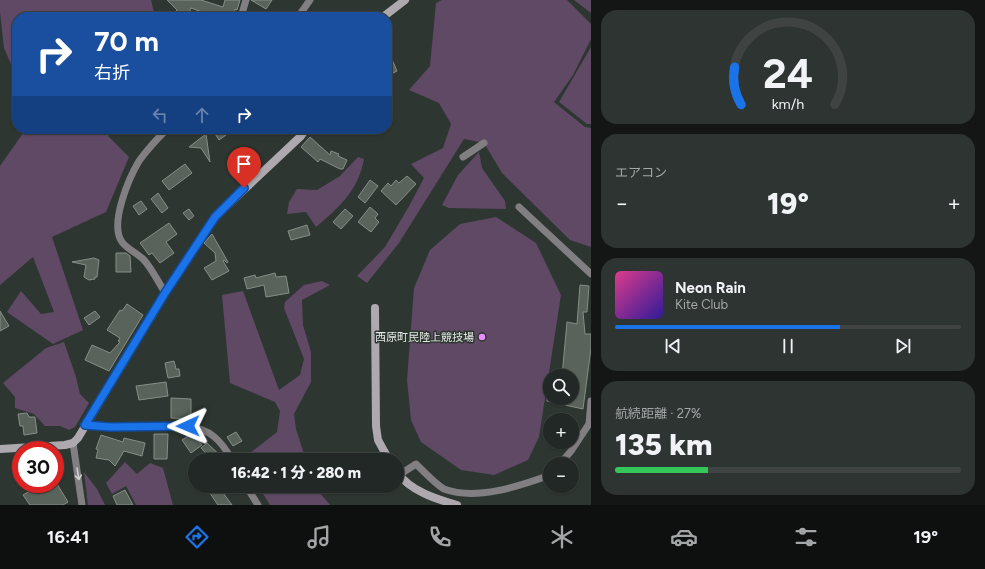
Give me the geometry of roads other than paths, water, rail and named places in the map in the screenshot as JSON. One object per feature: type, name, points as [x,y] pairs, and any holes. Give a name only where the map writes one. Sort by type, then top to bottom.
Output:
[{"type":"street","points":[[242,12],[246,0]]},
{"type":"street","points":[[302,12],[310,0]]},
{"type":"street","points":[[389,12],[405,0]]},
{"type":"street","points":[[162,134],[140,161],[130,178],[118,215],[117,228],[122,242],[144,260],[165,293]]},
{"type":"street","points":[[0,449],[51,447],[73,443],[78,438],[165,293],[215,217],[302,134]]},
{"type":"street","points":[[463,157],[484,143]]},
{"type":"street","points":[[519,207],[591,274]]},
{"type":"street","points":[[375,308],[376,426],[378,440],[385,453]]},
{"type":"street","points":[[566,457],[588,424],[591,401]]},
{"type":"street","points":[[85,425],[110,427],[199,427],[217,438],[228,453]]},
{"type":"street","points":[[73,443],[82,505]]},
{"type":"street","points":[[404,471],[416,464],[443,488],[467,493],[499,491],[543,478]]},
{"type":"street","points":[[404,479],[412,486],[433,498],[457,505]]},
{"type":"street","points":[[250,493],[258,505]]},
{"type":"place","name":"西原町民陸上競技場","points":[[482,337]]}]
